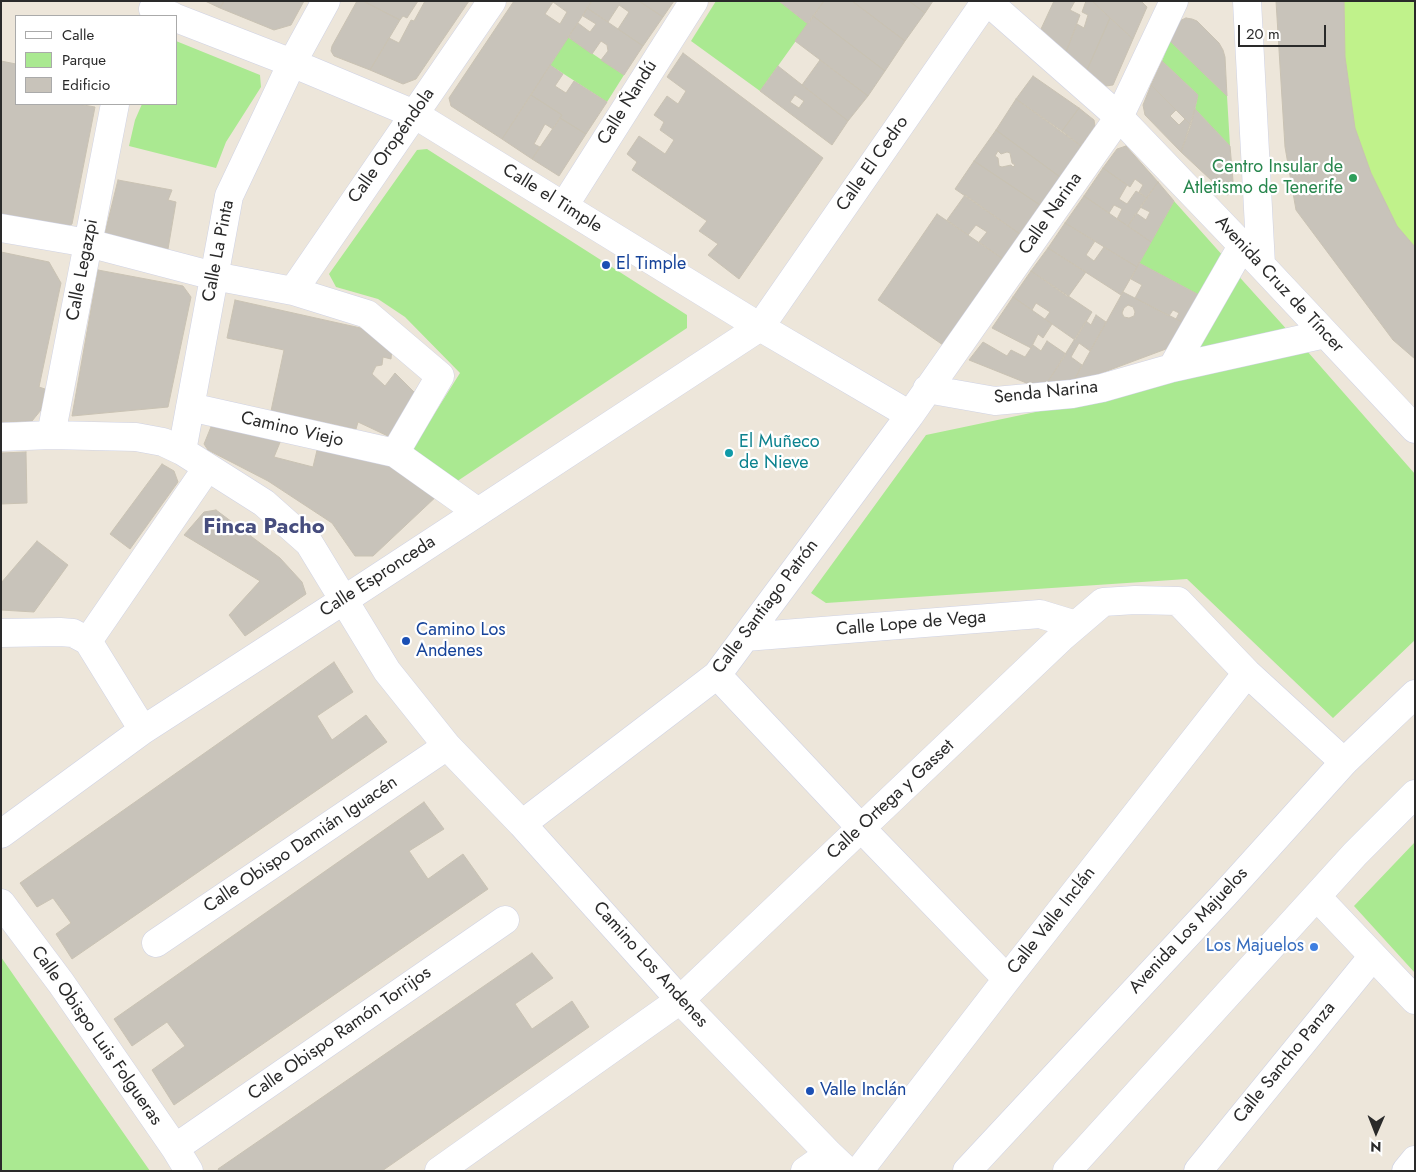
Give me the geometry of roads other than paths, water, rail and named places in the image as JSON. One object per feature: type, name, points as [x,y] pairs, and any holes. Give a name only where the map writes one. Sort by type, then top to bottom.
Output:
[{"type":"street","name":"Calle La Pinta","points":[[182,451],[228,196],[292,63],[326,1]]},
{"type":"street","name":"Calle Oropéndola","points":[[293,291],[492,1]]},
{"type":"street","name":"Calle Ñandú","points":[[564,206],[694,1]]},
{"type":"street","name":"Avenida Cruz de Tíncer","points":[[987,1],[1119,118],[1261,265],[1415,429]]},
{"type":"street","name":"Calle El Cedro","points":[[760,327],[987,1]]},
{"type":"street","name":"Calle Narina","points":[[910,415],[1119,118],[1174,1]]},
{"type":"street","points":[[1227,1],[1248,10],[1261,265]]},
{"type":"street","name":"Calle el Timple","points":[[178,18],[414,114],[760,327],[910,415]]},
{"type":"street","name":"Calle Legazpi","points":[[51,435],[115,105]]},
{"type":"street","points":[[1,228],[88,243],[214,276],[293,291],[368,314],[440,376],[395,453]]},
{"type":"street","points":[[1172,368],[1242,246]]},
{"type":"street","name":"Calle Espronceda","points":[[1,834],[143,730],[760,327]]},
{"type":"street","name":"Senda Narina","points":[[928,389],[995,401],[1072,394],[1102,388],[1172,368],[1325,334]]},
{"type":"street","name":"Camino Viejo","points":[[190,407],[395,453],[478,512]]},
{"type":"street","name":"Calle Santiago Patrón","points":[[522,824],[717,675],[910,415]]},
{"type":"street","name":"Camino Los Andenes","points":[[1,437],[51,435],[136,437],[163,442],[182,451],[264,503],[309,543],[387,671],[447,746],[522,824],[680,1000],[838,1162]]},
{"type":"street","points":[[88,641],[208,468]]},
{"type":"street","name":"Calle Ortega y Gasset","points":[[439,1171],[680,1000],[1076,625],[1104,602],[1135,600],[1178,601],[1247,673]]},
{"type":"street","name":"Calle Lope de Vega","points":[[745,637],[1040,614],[1076,625]]},
{"type":"street","points":[[1,633],[74,633],[88,641],[143,730]]},
{"type":"street","points":[[1247,673],[1344,762]]},
{"type":"street","name":"Calle Valle Inclán","points":[[859,1171],[1247,673]]},
{"type":"street","points":[[717,675],[1007,979]]},
{"type":"street","name":"Avenida Los Majuelos","points":[[967,1171],[1225,894],[1344,762],[1415,694]]},
{"type":"street","name":"Calle Obispo Damián Iguacén","points":[[156,943],[447,746]]},
{"type":"street","points":[[1067,1171],[1355,854],[1415,794]]},
{"type":"street","points":[[1317,897],[1415,1000]]},
{"type":"street","name":"Calle Obispo Luis Folgueras","points":[[1,903],[61,983],[189,1171]]},
{"type":"street","name":"Calle Obispo Ramón Torrijos","points":[[174,1148],[505,920]]},
{"type":"street","name":"Calle Sancho Panza","points":[[1198,1171],[1373,956]]},
{"type":"street","points":[[1406,1171],[1415,1160]]},
{"type":"street","points":[[805,1171],[838,1162]]},
{"type":"place","name":"Centro Insular de Atletismo de Tenerife","points":[[1353,178]]},
{"type":"place","name":"El Timple","points":[[606,265]]},
{"type":"place","name":"El Muñeco de Nieve","points":[[729,453]]},
{"type":"place","name":"Camino Los Andenes","points":[[406,641]]},
{"type":"place","name":"Los Majuelos","points":[[1314,947]]},
{"type":"place","name":"Valle Inclán","points":[[810,1091]]},
{"type":"district","name":"Finca Pacho","points":[[264,528]]}]
